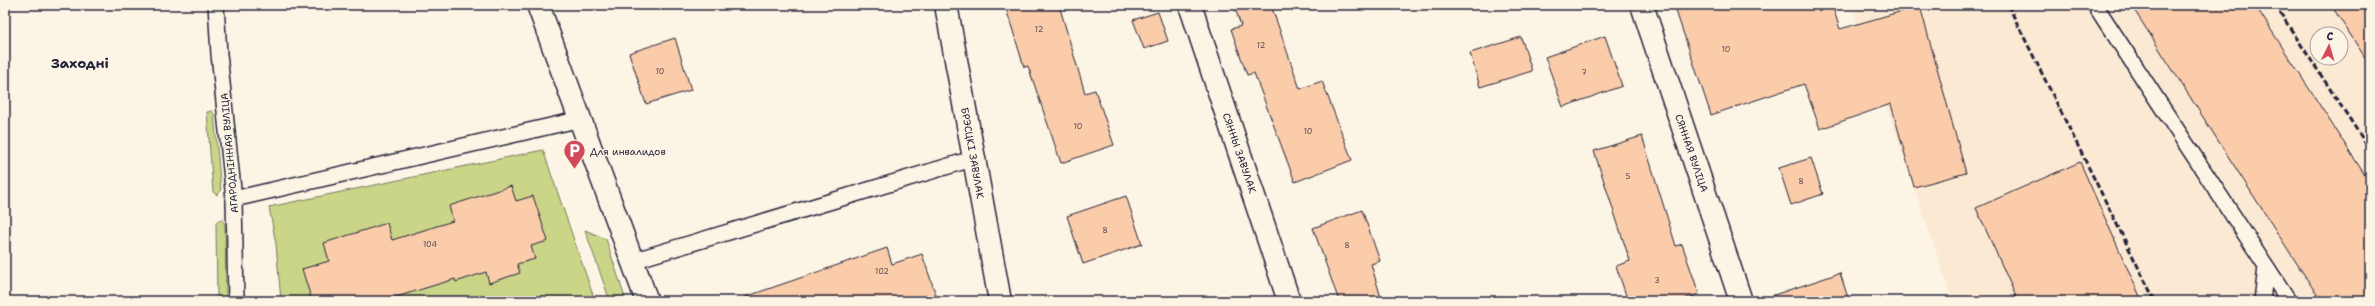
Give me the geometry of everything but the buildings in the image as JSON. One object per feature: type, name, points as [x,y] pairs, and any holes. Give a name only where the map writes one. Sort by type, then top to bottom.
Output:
[{"type":"street","points":[[538,5],[647,301]]},
{"type":"street","name":"БРЭСЦКІ ЗАВУЛАК","points":[[946,5],[1000,301]]},
{"type":"street","name":"СЯННЫ ЗАВУЛАК","points":[[1190,5],[1289,301]]},
{"type":"street","name":"СЯННАЯ ВУЛІЦА","points":[[1642,5],[1741,301]]},
{"type":"lane","name":"АГАРОДНІННАЯ ВУЛІЦА","points":[[216,5],[219,54],[234,199],[236,301]]},
{"type":"lane","points":[[2095,5],[2290,301]]},
{"type":"lane","points":[[234,199],[580,119]]},
{"type":"lane","points":[[632,261],[962,162]]},
{"type":"lane","points":[[2262,301],[2266,266]]},
{"type":"shaded area","points":[[1851,5],[2370,5],[2370,301],[1953,301]]},
{"type":"green space","points":[[212,111],[214,114],[221,191],[217,195],[213,192],[207,112]]},
{"type":"green space","points":[[543,150],[595,301],[281,301],[276,244],[269,207]]},
{"type":"green space","points":[[223,219],[225,226],[226,301],[217,301],[216,222]]},
{"type":"green space","points":[[585,230],[606,239],[626,301],[610,301]]},
{"type":"railway","points":[[2008,5],[2155,301]]},
{"type":"railway","points":[[2275,5],[2370,150]]},
{"type":"place","name":"Для инвалидов","points":[[574,170]]},
{"type":"district","name":"Заходні","points":[[80,63]]}]
